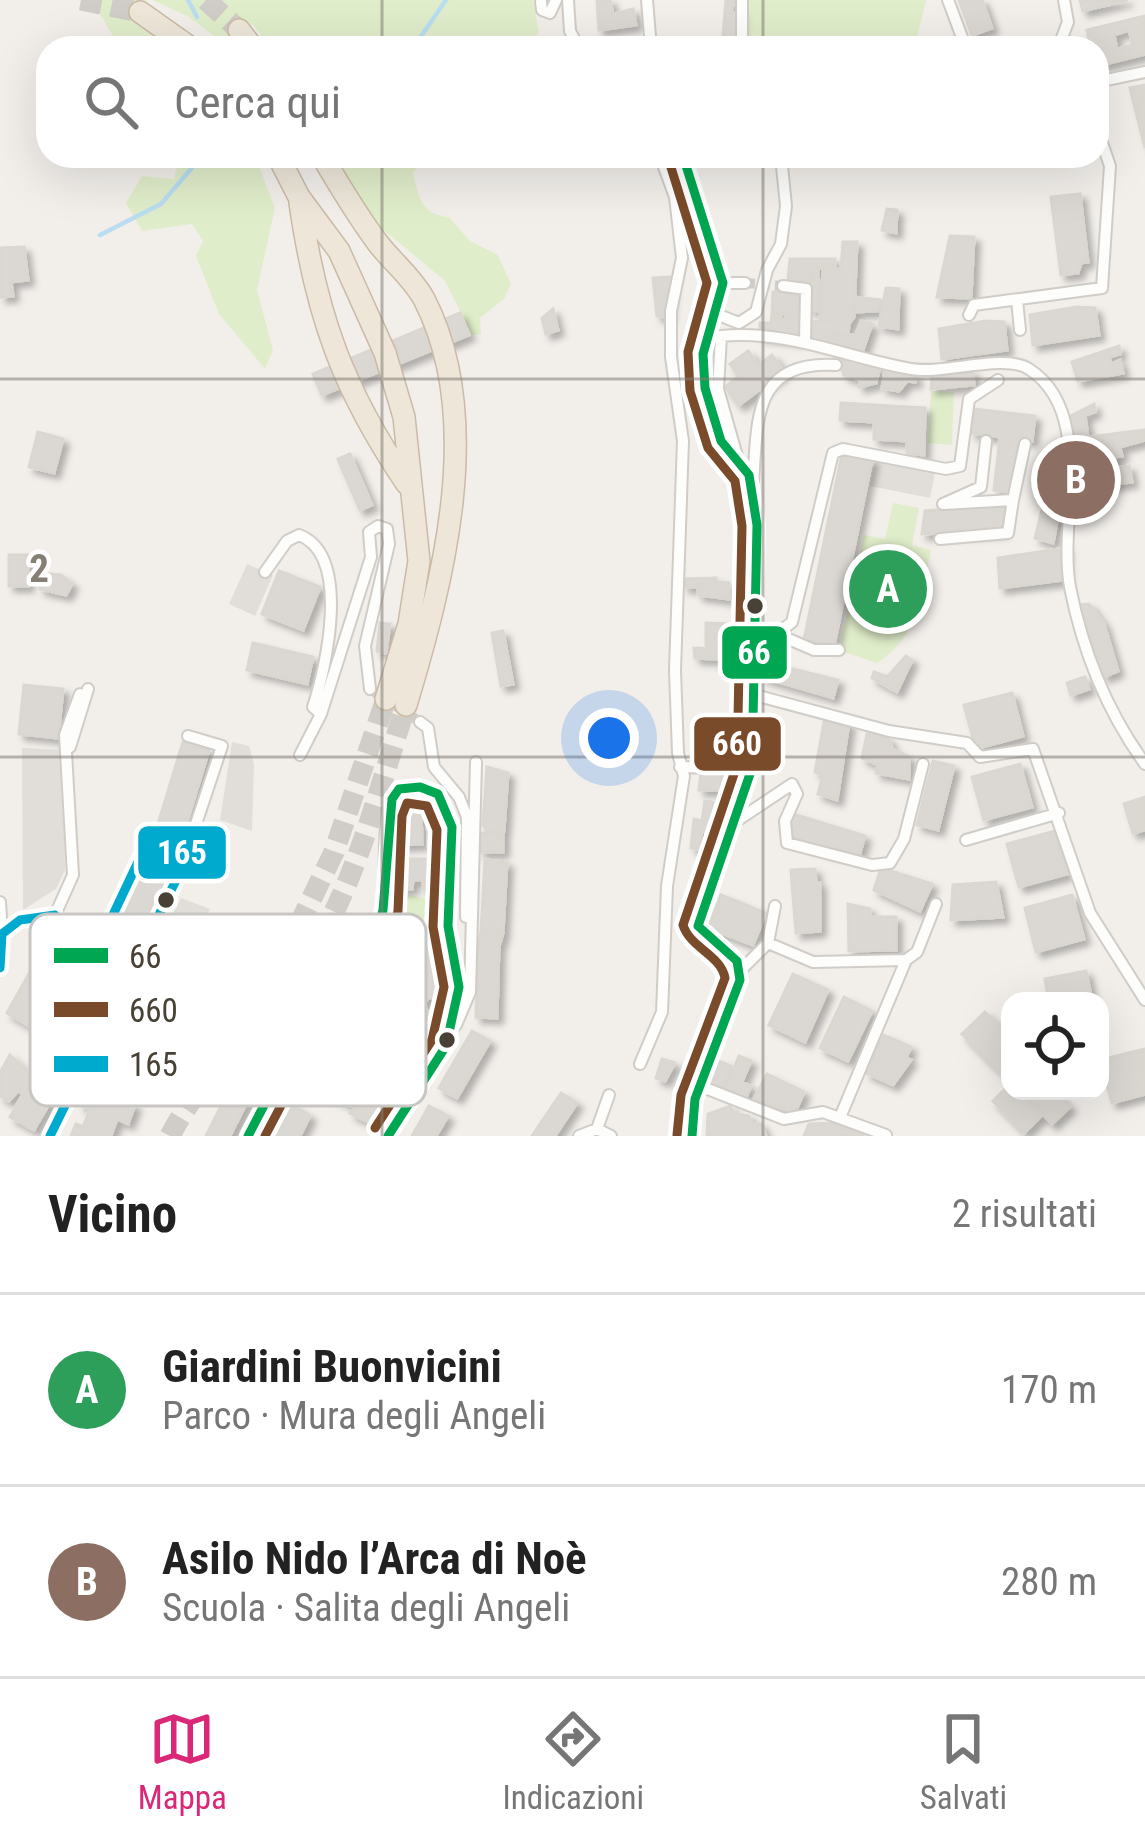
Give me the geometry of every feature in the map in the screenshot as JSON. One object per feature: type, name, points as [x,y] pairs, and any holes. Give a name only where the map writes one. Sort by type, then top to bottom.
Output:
[{"type":"highway","points":[[140,12],[174,36]]},
{"type":"highway","points":[[284,168],[299,197],[340,251],[385,353],[404,417],[419,561],[395,704]]},
{"type":"highway","points":[[330,168],[380,246],[421,294],[452,370],[456,407],[443,562],[395,704]]},
{"type":"highway","points":[[299,197],[311,283],[342,371],[361,416],[411,489]]},
{"type":"street","points":[[541,2],[544,13],[553,13],[556,0]]},
{"type":"street","points":[[568,0],[572,36]]},
{"type":"street","points":[[647,0],[650,36]]},
{"type":"street","points":[[947,0],[961,36]]},
{"type":"street","points":[[1064,0],[1064,36]]},
{"type":"street","points":[[742,2],[742,36]]},
{"type":"street","points":[[1109,80],[1145,72]]},
{"type":"street","points":[[969,315],[974,305],[1102,288],[1109,163]]},
{"type":"street","points":[[640,1064],[662,1012],[667,886],[684,776],[675,670],[683,441],[671,357],[671,311],[682,258],[675,197],[664,168]]},
{"type":"street","points":[[687,168],[723,283],[703,353],[702,377],[715,427],[753,485]]},
{"type":"street","points":[[716,314],[739,322],[756,312],[784,232],[781,168]]},
{"type":"street","points":[[723,283],[746,283]]},
{"type":"street","points":[[783,286],[806,289],[805,343]]},
{"type":"street","points":[[1017,300],[1020,330]]},
{"type":"street","points":[[737,459],[718,389],[718,340],[727,335],[805,343],[922,370],[1015,364],[1042,382],[1066,429],[1069,582],[1082,640],[1095,680],[1145,764]]},
{"type":"street","points":[[741,970],[729,952],[698,926],[752,768],[757,630],[753,485],[758,404],[806,365],[836,365]]},
{"type":"street","points":[[777,634],[794,618],[833,452],[843,449],[955,468],[963,462],[969,399],[998,380]]},
{"type":"street","points":[[965,438],[988,441],[980,490],[943,504],[1013,500]]},
{"type":"street","points":[[940,539],[1005,535],[1025,444]]},
{"type":"street","points":[[300,755],[321,714],[371,557],[369,532],[378,526],[387,530],[389,540],[364,652],[395,704],[428,728],[434,767],[466,813],[469,999],[426,1078]]},
{"type":"street","points":[[265,572],[287,541],[299,535],[312,543],[325,572],[331,632],[313,707],[321,714]]},
{"type":"street","points":[[757,630],[823,652],[838,650]]},
{"type":"street","points":[[55,914],[73,875],[70,750],[65,735],[84,692]]},
{"type":"street","points":[[755,695],[889,730],[967,743],[980,757],[1033,749],[1099,929],[1145,1000]]},
{"type":"street","points":[[157,914],[185,856],[222,746],[188,736]]},
{"type":"street","points":[[468,932],[476,762]]},
{"type":"street","points":[[738,820],[792,784],[797,794],[785,821],[787,844],[872,865],[890,863],[904,839],[923,764]]},
{"type":"street","points":[[680,767],[717,768]]},
{"type":"street","points":[[381,914],[389,799],[400,789],[418,787],[440,796],[452,827],[448,926],[460,975],[452,1031]]},
{"type":"street","points":[[966,840],[1059,813]]},
{"type":"street","points":[[113,914],[146,844],[170,842],[185,856]]},
{"type":"street","points":[[0,902],[0,968]]},
{"type":"street","points":[[768,943],[813,962],[905,960],[917,952],[936,904]]},
{"type":"street","points":[[692,1136],[700,1086],[741,970],[768,943],[776,906]]},
{"type":"street","points":[[2,934],[30,918]]},
{"type":"street","points":[[841,1115],[905,960]]},
{"type":"street","points":[[700,1086],[784,1119],[823,1112],[886,1135]]},
{"type":"street","points":[[597,1129],[609,1095]]},
{"type":"street","points":[[50,1136],[64,1106]]},
{"type":"street","points":[[248,1136],[264,1106]]},
{"type":"street","points":[[388,1136],[410,1106]]},
{"type":"street","points":[[579,1136],[597,1129],[611,1136]]},
{"type":"shaded area","points":[[875,461],[935,473],[930,498],[870,486]]},
{"type":"shaded area","points":[[247,564],[273,575],[255,616],[229,604]]},
{"type":"shaded area","points":[[232,742],[249,746],[254,764],[252,831],[220,820]]},
{"type":"shaded area","points":[[22,748],[63,750],[65,870],[56,889],[23,910]]},
{"type":"shaded area","points":[[181,898],[210,909],[208,914],[173,914]]},
{"type":"shaded area","points":[[347,1106],[392,1106],[381,1131],[349,1114]]},
{"type":"green space","points":[[92,0],[147,0],[140,22],[163,36],[113,36]]},
{"type":"green space","points":[[153,0],[533,0],[539,33],[262,36],[253,24],[239,36],[214,36],[189,17]]},
{"type":"green space","points":[[746,0],[926,0],[917,36],[746,36]]},
{"type":"green space","points":[[176,168],[260,168],[275,208],[257,290],[273,350],[265,369],[219,314],[196,256],[203,241],[192,224],[142,231],[126,203],[142,176],[174,179]]},
{"type":"green space","points":[[342,168],[417,168],[413,173],[423,203],[432,213],[449,217],[470,241],[498,255],[511,284],[504,299],[480,318],[481,334],[472,335],[445,281],[368,217]]},
{"type":"green space","points":[[931,391],[954,392],[952,445],[928,443]]},
{"type":"green space","points":[[893,503],[919,508],[912,545],[931,550],[910,628],[877,663],[839,650],[864,535],[885,539]]},
{"type":"green space","points":[[403,893],[432,901],[426,922],[426,914],[397,914]]},
{"type":"building","points":[[610,0],[613,14],[633,9],[636,25],[599,30],[597,1]]},
{"type":"building","points":[[726,0],[734,0],[731,13],[740,13],[739,36],[723,36]]},
{"type":"building","points":[[959,0],[982,0],[992,28],[972,35]]},
{"type":"building","points":[[1080,0],[1128,0],[1083,11]]},
{"type":"building","points":[[1145,16],[1145,54],[1109,63],[1109,36],[1088,36],[1087,30]],"holes":[[[1129,30],[1133,45],[1117,49],[1114,35]]]},
{"type":"building","points":[[1145,85],[1145,148],[1130,88]]},
{"type":"building","points":[[1080,194],[1088,262],[1081,263],[1078,273],[1061,275],[1051,197]]},
{"type":"building","points":[[887,209],[897,210],[896,233],[882,230]]},
{"type":"building","points":[[950,236],[974,237],[971,298],[937,297]]},
{"type":"building","points":[[843,242],[857,242],[854,317],[849,324],[820,321],[823,269],[841,269]]},
{"type":"building","points":[[24,247],[28,280],[11,282],[13,296],[1,297],[1,248]]},
{"type":"building","points":[[790,259],[835,259],[835,269],[813,268],[813,281],[788,281]]},
{"type":"building","points":[[813,268],[818,268],[820,311],[810,310]]},
{"type":"building","points":[[671,277],[668,317],[657,316],[653,278]]},
{"type":"building","points":[[886,288],[899,289],[898,329],[879,326]]},
{"type":"building","points":[[773,292],[804,292],[801,315],[772,314]]},
{"type":"building","points":[[854,297],[881,300],[878,311],[854,312]]},
{"type":"building","points":[[1095,308],[1099,335],[1033,345],[1030,315]]},
{"type":"building","points":[[553,309],[558,330],[546,334],[542,318]]},
{"type":"building","points":[[460,313],[469,335],[322,395],[313,374]]},
{"type":"building","points":[[772,314],[781,314],[782,323],[787,315],[801,315],[799,340],[760,336],[760,323],[771,323]]},
{"type":"building","points":[[812,321],[849,324],[848,336],[812,332]]},
{"type":"building","points":[[861,321],[872,324],[862,353],[812,341],[812,332],[856,335]]},
{"type":"building","points":[[1004,322],[1007,350],[942,359],[939,329]]},
{"type":"building","points":[[1119,346],[1120,354],[1109,357],[1111,364],[1120,360],[1123,373],[1078,381],[1072,362]]},
{"type":"building","points":[[748,351],[759,365],[772,355],[784,372],[739,405],[725,387],[739,376],[730,364]]},
{"type":"building","points":[[838,355],[880,367],[876,383],[859,387],[860,380],[844,375]]},
{"type":"building","points":[[885,369],[916,376],[915,382],[907,381],[899,391],[882,388]]},
{"type":"building","points":[[973,371],[974,385],[931,389],[932,376]]},
{"type":"building","points":[[841,403],[925,408],[924,455],[907,453],[907,441],[874,439],[874,422],[840,420]]},
{"type":"building","points":[[1094,404],[1095,412],[1085,415],[1088,437],[1145,430],[1145,440],[1120,447],[1122,456],[1115,457],[1116,468],[1129,466],[1132,482],[1100,486],[1100,466],[1085,468],[1086,482],[1092,481],[1092,488],[1072,489],[1069,417]]},
{"type":"building","points":[[973,409],[1035,416],[1032,441],[1019,439],[1009,492],[994,490],[1000,437],[971,433]]},
{"type":"building","points":[[38,432],[63,439],[54,473],[29,467]]},
{"type":"building","points":[[350,454],[372,505],[360,510],[338,459]]},
{"type":"building","points":[[842,454],[872,460],[834,646],[804,640]]},
{"type":"building","points":[[1051,501],[1061,502],[1053,543],[1035,538],[1043,506],[1051,507]]},
{"type":"building","points":[[1004,508],[1002,531],[922,534],[925,511]]},
{"type":"building","points":[[1066,548],[1064,580],[1000,588],[998,558]]},
{"type":"building","points":[[9,555],[28,555],[28,586],[9,586]]},
{"type":"building","points":[[279,571],[320,587],[303,630],[262,614]]},
{"type":"building","points":[[40,573],[61,575],[72,584],[66,595],[40,589]]},
{"type":"building","points":[[716,578],[716,582],[729,583],[729,599],[698,595],[698,587],[684,587],[683,579]]},
{"type":"building","points":[[1089,604],[1104,624],[1118,671],[1104,677],[1079,605]]},
{"type":"building","points":[[380,623],[390,624],[386,653],[377,651]]},
{"type":"building","points":[[706,623],[730,624],[731,660],[695,658],[694,648],[720,649],[706,645]]},
{"type":"building","points":[[503,631],[513,684],[501,686],[492,633]]},
{"type":"building","points":[[253,643],[313,657],[307,684],[247,670]]},
{"type":"building","points":[[906,656],[912,660],[897,692],[872,678],[874,672],[887,677]]},
{"type":"building","points":[[764,662],[838,680],[833,698],[761,677]]},
{"type":"building","points":[[1085,677],[1089,689],[1071,695],[1067,683]]},
{"type":"building","points":[[24,685],[63,689],[58,738],[19,734]]},
{"type":"building","points":[[1012,693],[1023,736],[976,749],[964,705]]},
{"type":"building","points":[[825,717],[849,723],[837,800],[818,794],[823,775],[815,772]]},
{"type":"building","points":[[867,734],[888,738],[893,749],[909,757],[909,779],[876,773],[878,765],[862,758]]},
{"type":"building","points":[[183,742],[209,750],[184,832],[158,824]]},
{"type":"building","points":[[933,761],[954,766],[938,830],[917,825]]},
{"type":"building","points":[[1020,764],[1032,807],[984,820],[972,777]]},
{"type":"building","points":[[487,767],[508,773],[504,831],[487,831],[483,825]]},
{"type":"building","points":[[724,771],[722,790],[699,790],[701,772]]},
{"type":"building","points":[[1145,797],[1145,830],[1133,833],[1124,804]]},
{"type":"building","points":[[705,801],[719,803],[715,835],[702,832],[698,849],[691,848],[694,819],[702,821]]},
{"type":"building","points":[[397,804],[421,804],[422,844],[398,845]]},
{"type":"building","points":[[793,814],[865,836],[860,853],[836,847],[835,853],[788,836]]},
{"type":"building","points":[[427,822],[434,822],[439,831],[439,857],[429,857]]},
{"type":"building","points":[[1055,831],[1067,874],[1019,887],[1007,844]]},
{"type":"building","points":[[480,833],[503,833],[503,852],[480,852]]},
{"type":"building","points":[[152,851],[173,861],[148,914],[123,914]]},
{"type":"building","points":[[397,859],[439,859],[439,889],[423,889],[423,880],[413,880],[412,889],[397,889]]},
{"type":"building","points":[[485,860],[507,862],[503,933],[481,932]]},
{"type":"building","points":[[881,868],[932,884],[920,911],[874,890]]},
{"type":"building","points":[[815,869],[816,883],[820,883],[820,931],[796,933],[791,870]]},
{"type":"building","points":[[996,882],[1003,917],[951,920],[953,885]]},
{"type":"building","points":[[721,895],[766,913],[753,945],[708,928]]},
{"type":"building","points":[[1072,895],[1084,939],[1036,952],[1025,908]]},
{"type":"building","points":[[848,904],[870,909],[870,917],[896,917],[896,950],[849,951]]},
{"type":"building","points":[[426,929],[436,933],[430,953],[443,957],[435,979],[426,972]]},
{"type":"building","points":[[481,932],[503,933],[499,947],[478,946]]},
{"type":"building","points":[[478,946],[499,947],[497,1018],[476,1017]]},
{"type":"building","points":[[426,971],[432,972],[434,983],[446,987],[442,1001],[429,997],[426,1001]]},
{"type":"building","points":[[1086,971],[1090,992],[1047,992],[1045,979]]},
{"type":"building","points":[[30,972],[30,1024],[7,1013]]},
{"type":"building","points":[[793,974],[828,990],[805,1042],[769,1025]]},
{"type":"building","points":[[844,997],[872,1011],[848,1061],[820,1048]]},
{"type":"building","points":[[426,1010],[437,1014],[426,1047]]},
{"type":"building","points":[[985,1012],[1001,1028],[1001,1073],[962,1034]]},
{"type":"building","points":[[472,1031],[490,1041],[457,1098],[439,1088]]},
{"type":"building","points":[[884,1035],[911,1047],[906,1058],[911,1060],[893,1085],[866,1073]]},
{"type":"building","points":[[1145,1049],[1145,1094],[1112,1103],[1109,1058]]},
{"type":"building","points":[[10,1055],[30,1074],[30,1106],[48,1106],[34,1130],[10,1117],[23,1094],[18,1091],[9,1101],[0,1096],[1,1071]]},
{"type":"building","points":[[739,1056],[751,1061],[742,1082],[751,1086],[745,1100],[724,1091]]},
{"type":"building","points":[[662,1059],[675,1063],[665,1081],[656,1078]]},
{"type":"building","points":[[719,1061],[731,1066],[721,1090],[710,1085]]},
{"type":"building","points":[[767,1074],[804,1092],[795,1113],[754,1099]]},
{"type":"building","points":[[561,1093],[577,1103],[555,1136],[532,1136]]},
{"type":"building","points":[[1001,1093],[1001,1100],[1028,1100],[1043,1114],[1024,1133],[993,1101]]},
{"type":"building","points":[[1028,1100],[1063,1100],[1070,1107],[1052,1124]]},
{"type":"building","points":[[82,1106],[135,1106],[128,1124],[117,1119],[111,1136],[71,1136],[76,1124],[83,1127],[90,1109]]},
{"type":"building","points":[[221,1106],[245,1106],[230,1136],[206,1136]]},
{"type":"building","points":[[278,1106],[294,1106],[310,1116],[300,1136],[261,1136]]},
{"type":"building","points":[[351,1106],[378,1106],[370,1123],[350,1113],[355,1108]]},
{"type":"building","points":[[429,1106],[448,1116],[436,1136],[412,1136]]},
{"type":"building","points":[[730,1106],[734,1113],[749,1116],[752,1124],[761,1124],[766,1136],[707,1136],[708,1114]]},
{"type":"building","points":[[832,1123],[864,1136],[804,1136],[809,1124]]},
{"type":"waterway","points":[[188,0],[197,17]]},
{"type":"waterway","points":[[421,36],[446,0]]},
{"type":"waterway","points":[[100,235],[161,204],[192,168]]},
{"type":"tunnel","points":[[81,0],[140,12]]},
{"type":"tunnel","points":[[206,0],[239,30]]},
{"type":"tunnel","points":[[745,283],[783,286]]},
{"type":"tunnel","points":[[370,689],[420,722]]},
{"type":"tunnel","points":[[304,914],[334,852],[386,699]]},
{"type":"tunnel","points":[[333,914],[364,837],[406,705]]},
{"type":"tunnel","points":[[170,1136],[188,1106]]},
{"type":"transit line","name":"660","points":[[671,168],[707,283],[688,352],[690,391],[708,448],[735,481],[742,526],[737,765],[683,925],[718,963],[725,978],[681,1095],[677,1135]]},
{"type":"transit line","name":"66","points":[[687,168],[723,283],[703,354],[705,388],[721,441],[749,475],[757,525],[752,768],[698,926],[737,961],[740,980],[695,1099],[692,1136]]},
{"type":"transit line","name":"66","points":[[382,914],[392,799],[399,789],[420,787],[438,794],[452,827],[448,926],[459,987],[446,1046],[426,1077]]},
{"type":"transit line","name":"660","points":[[397,914],[402,816],[407,803],[427,806],[437,830],[433,927],[444,987],[426,1049]]},
{"type":"transit line","name":"165","points":[[113,914],[146,845],[159,839],[182,851],[183,866],[159,914]]},
{"type":"transit line","name":"165","points":[[0,968],[2,934],[30,919]]},
{"type":"transit line","name":"165","points":[[50,1136],[65,1106]]},
{"type":"transit line","name":"66","points":[[248,1136],[264,1106]]},
{"type":"transit line","name":"660","points":[[265,1136],[281,1106]]},
{"type":"transit line","name":"660","points":[[375,1128],[389,1106]]},
{"type":"transit line","name":"66","points":[[388,1136],[407,1106]]},
{"type":"place","name":"Asilo Nido l’Arca di Noè","points":[[1076,480]]},
{"type":"place","name":"Giardini Buonvicini","points":[[888,589]]}]
